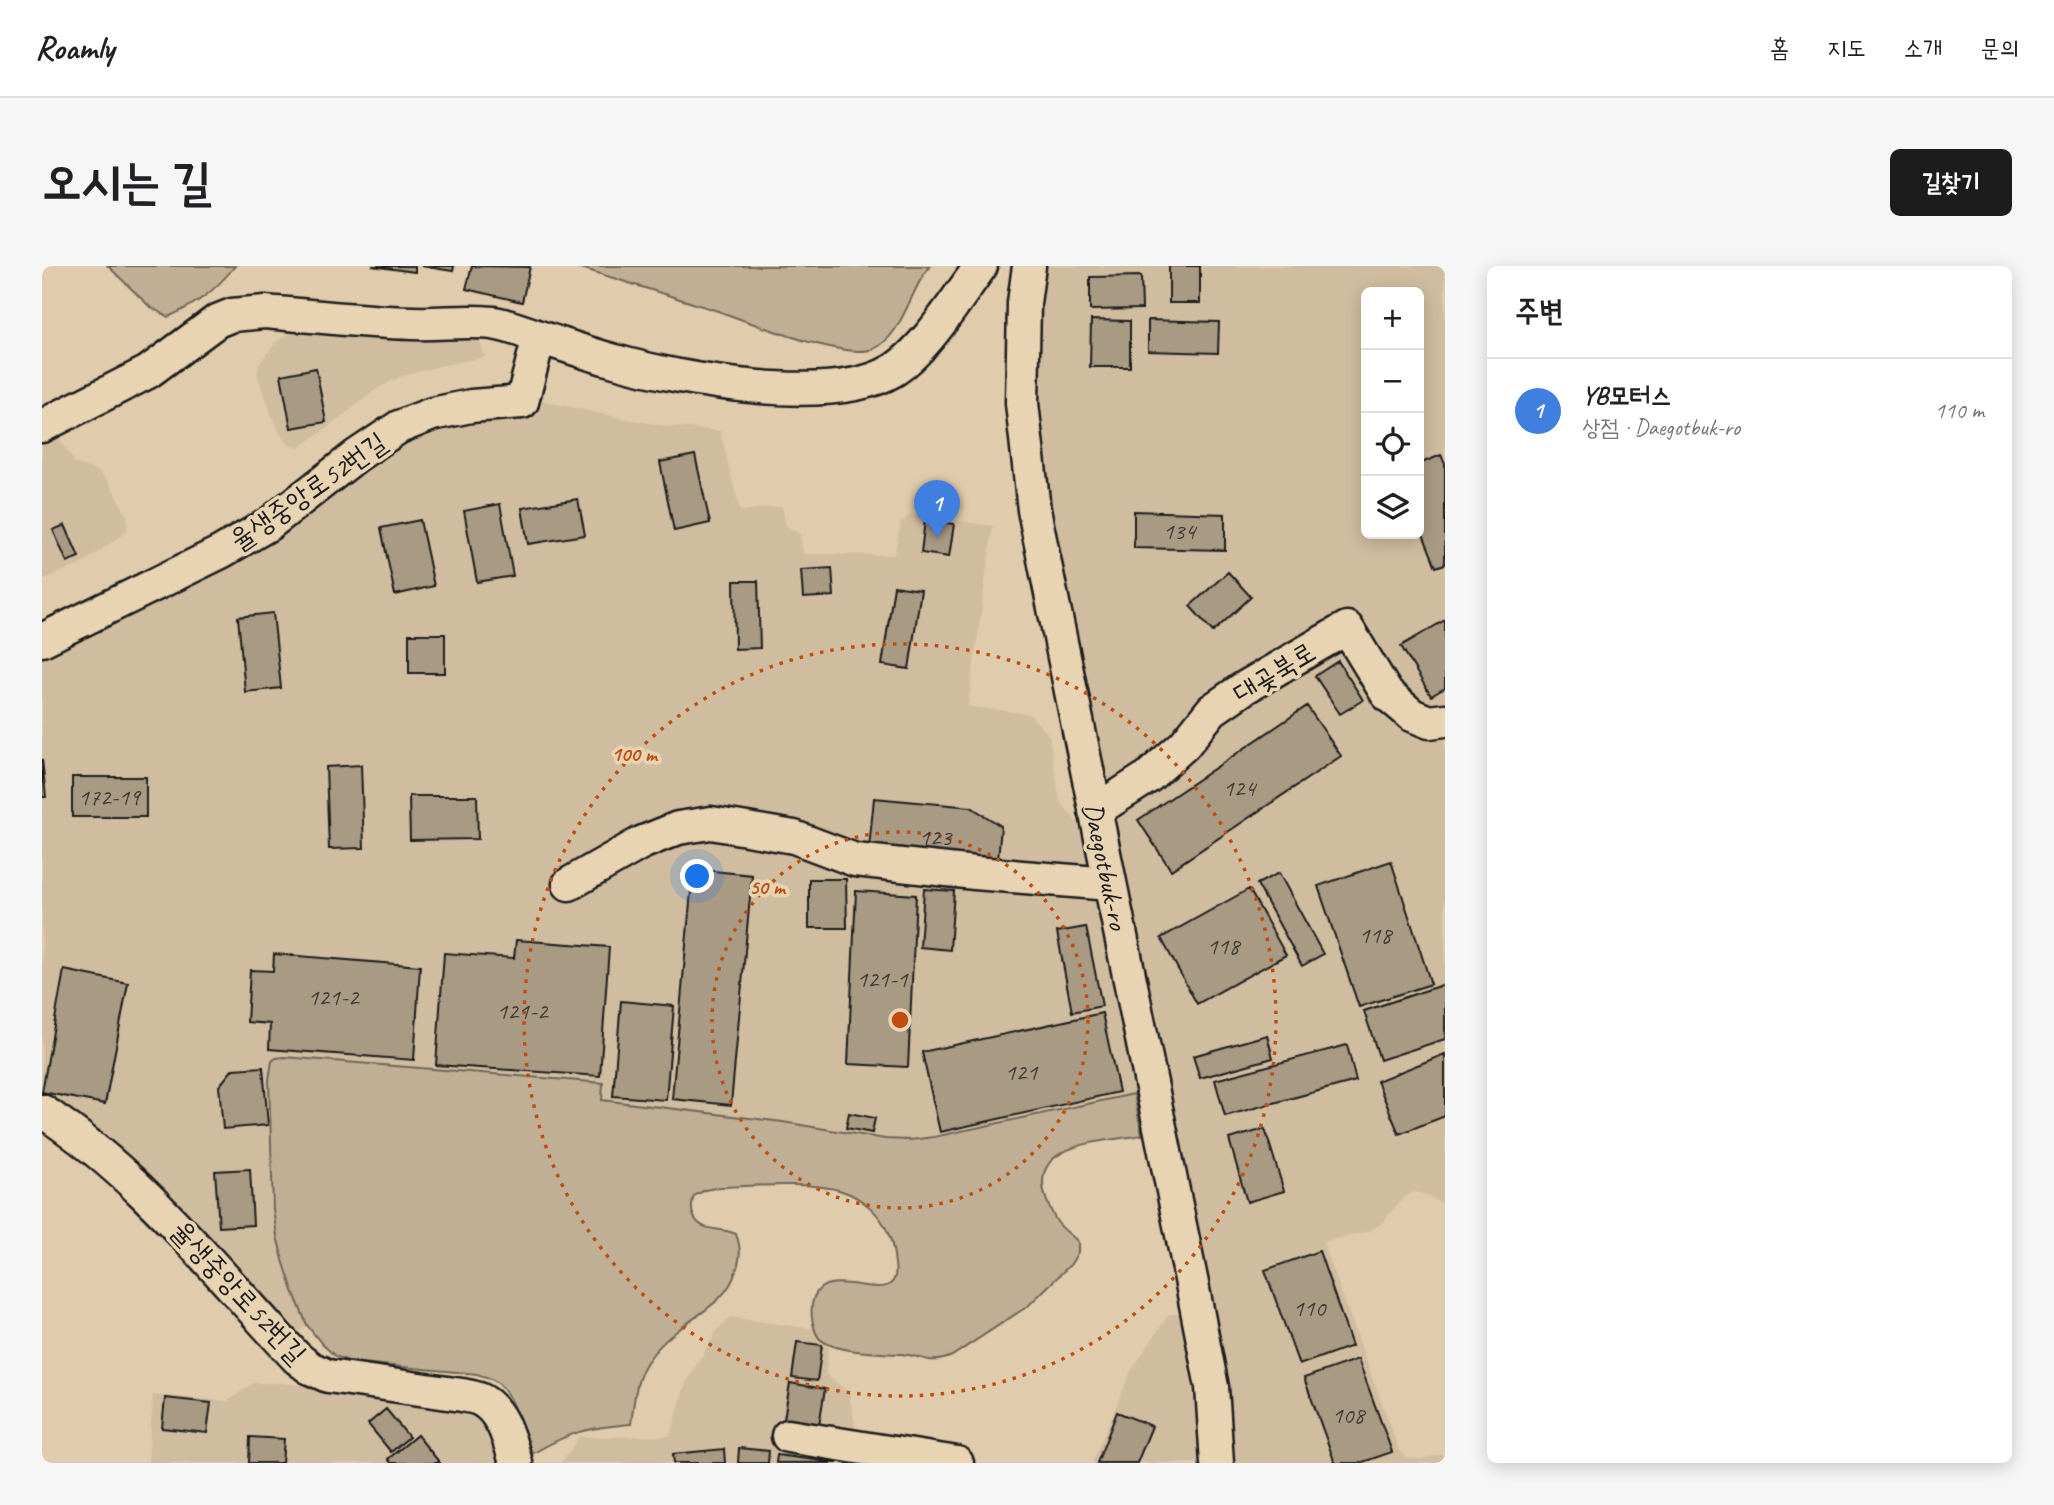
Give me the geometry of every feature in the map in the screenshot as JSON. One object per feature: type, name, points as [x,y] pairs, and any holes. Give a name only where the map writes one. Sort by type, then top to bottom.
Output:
[{"type":"street","points":[[42,426],[148,372],[217,321],[232,315],[265,312],[391,322],[493,323],[614,361],[696,379],[798,389],[849,384],[891,371],[911,355],[981,266]]},
{"type":"street","name":"Daegotbuk-ro","points":[[1029,266],[1024,303],[1022,403],[1034,509],[1212,1387],[1217,1463]]},
{"type":"street","name":"율생중앙로52번길","points":[[42,640],[221,552],[269,524],[356,456],[399,427],[432,414],[471,406],[522,402],[539,337]]},
{"type":"street","name":"대곶북로","points":[[1095,811],[1157,769],[1184,745],[1212,710],[1244,688],[1347,628],[1387,694],[1412,715],[1429,722],[1445,720]]},
{"type":"street","points":[[569,884],[641,843],[678,828],[711,823],[794,838],[855,860],[1110,884]]},
{"type":"street","name":"율생중앙로52번길","points":[[42,1111],[108,1159],[137,1186],[297,1358],[310,1368],[328,1376],[481,1399],[495,1412],[508,1437],[516,1463]]},
{"type":"street","points":[[788,1436],[957,1463]]},
{"type":"shaded area","points":[[108,266],[235,266],[205,296],[168,317],[149,306]]},
{"type":"shaded area","points":[[575,266],[930,266],[892,334],[873,349],[859,351],[820,345]]},
{"type":"shaded area","points":[[1045,266],[1445,266],[1445,1205],[1414,1192],[1404,1197],[1382,1223],[1370,1231],[1323,1242],[1399,1450],[1408,1458],[1420,1459],[1445,1454],[1445,1463],[1230,1463],[1054,545],[1039,445],[1036,389]]},
{"type":"shaded area","points":[[295,332],[358,335],[477,333],[485,357],[400,377],[377,389],[298,448],[284,440],[275,424],[257,375],[259,364],[276,342]]},
{"type":"shaded area","points":[[531,398],[667,426],[720,431],[740,511],[782,506],[786,526],[800,534],[803,554],[894,555],[901,522],[910,514],[993,526],[968,706],[1029,714],[1049,735],[1060,801],[1082,828],[1109,955],[1134,1094],[934,1137],[885,1139],[783,1122],[602,1100],[602,1083],[276,1058],[272,1061],[269,1080],[273,1209],[283,1260],[307,1325],[292,1337],[42,1100],[42,647],[394,439]]},
{"type":"shaded area","points":[[57,435],[75,463],[99,472],[109,482],[127,516],[127,531],[82,564],[42,580],[42,446]]},
{"type":"shaded area","points":[[284,1057],[603,1083],[602,1100],[783,1122],[885,1139],[934,1137],[1134,1094],[1142,1135],[1088,1144],[1070,1149],[1056,1157],[1046,1168],[1043,1184],[1048,1204],[1060,1226],[1078,1242],[1078,1252],[1071,1264],[1028,1306],[952,1356],[937,1360],[835,1347],[819,1338],[816,1333],[812,1307],[814,1297],[822,1287],[834,1283],[877,1287],[888,1285],[894,1279],[894,1256],[888,1233],[881,1219],[863,1202],[842,1191],[815,1186],[766,1185],[705,1190],[694,1196],[692,1212],[696,1220],[706,1227],[736,1234],[740,1253],[732,1281],[712,1305],[669,1338],[650,1358],[637,1384],[631,1424],[580,1432],[532,1454],[512,1402],[502,1387],[493,1380],[477,1374],[351,1362],[335,1356],[307,1325],[283,1260],[273,1209],[269,1080],[272,1061]]},
{"type":"shaded area","points":[[1169,1314],[1180,1314],[1189,1352],[1201,1463],[1092,1463],[1131,1371]]},
{"type":"shaded area","points":[[730,1317],[814,1329],[819,1337],[829,1344],[826,1374],[849,1393],[858,1440],[921,1463],[561,1463],[579,1437],[670,1436],[686,1382],[718,1329]]},
{"type":"shaded area","points":[[253,1383],[282,1383],[435,1401],[484,1415],[505,1463],[148,1463],[153,1395],[228,1401]]},
{"type":"building","points":[[372,266],[415,266],[415,272]]},
{"type":"building","points":[[421,266],[454,266],[453,271]]},
{"type":"building","points":[[472,266],[530,267],[522,302],[466,289]]},
{"type":"building","points":[[1169,266],[1200,266],[1200,303],[1169,303]]},
{"type":"building","points":[[1141,276],[1142,309],[1090,310],[1090,277]]},
{"type":"building","points":[[1091,320],[1130,321],[1130,367],[1090,367]]},
{"type":"building","points":[[1148,320],[1219,322],[1218,353],[1148,351]]},
{"type":"building","points":[[316,368],[326,422],[291,428],[281,375]]},
{"type":"building","points":[[695,455],[710,523],[674,531],[660,462]]},
{"type":"building","points":[[1441,455],[1445,464],[1445,564],[1436,567],[1424,537],[1424,462]]},
{"type":"building","points":[[578,499],[585,535],[528,544],[522,508]]},
{"type":"building","points":[[500,504],[513,576],[477,582],[464,511]]},
{"type":"building","points":[[1134,511],[1225,514],[1225,550],[1134,548]]},
{"type":"building","points":[[420,520],[434,586],[395,595],[381,528]]},
{"type":"building","points":[[925,520],[954,524],[949,557],[921,553]]},
{"type":"building","points":[[65,525],[79,557],[67,562],[53,530]]},
{"type":"building","points":[[832,568],[834,596],[803,598],[801,570]]},
{"type":"building","points":[[1228,572],[1251,597],[1213,632],[1190,606]]},
{"type":"building","points":[[734,581],[758,581],[760,648],[735,649]]},
{"type":"building","points":[[894,586],[921,590],[909,669],[882,665]]},
{"type":"building","points":[[273,613],[281,688],[245,692],[238,617]]},
{"type":"building","points":[[1445,620],[1445,688],[1431,696],[1401,646]]},
{"type":"building","points":[[409,634],[445,634],[445,673],[409,673]]},
{"type":"building","points":[[1338,661],[1363,700],[1340,714],[1315,676]]},
{"type":"building","points":[[1307,706],[1341,756],[1171,870],[1138,820]]},
{"type":"building","points":[[42,759],[46,797],[42,797]]},
{"type":"building","points":[[361,765],[364,848],[329,849],[326,767]]},
{"type":"building","points":[[72,777],[146,777],[146,817],[72,817]]},
{"type":"building","points":[[409,796],[477,796],[478,839],[410,840]]},
{"type":"building","points":[[874,798],[971,807],[1001,826],[998,860],[869,848]]},
{"type":"building","points":[[1391,861],[1431,984],[1359,1007],[1318,886]]},
{"type":"building","points":[[693,869],[752,875],[731,1105],[672,1099]]},
{"type":"building","points":[[1279,873],[1323,954],[1302,966],[1257,884]]},
{"type":"building","points":[[809,879],[846,879],[847,928],[809,928]]},
{"type":"building","points":[[924,889],[954,891],[950,950],[920,947]]},
{"type":"building","points":[[1249,889],[1286,955],[1197,1004],[1161,938]]},
{"type":"building","points":[[856,891],[916,895],[908,1067],[848,1064]]},
{"type":"building","points":[[1086,927],[1102,1006],[1072,1012],[1057,932]]},
{"type":"building","points":[[516,940],[609,947],[600,1076],[436,1065],[444,953],[514,958]]},
{"type":"building","points":[[274,954],[420,966],[414,1060],[269,1049],[270,1024],[247,1022],[250,970],[273,971]]},
{"type":"building","points":[[64,970],[128,983],[105,1104],[42,1092]]},
{"type":"building","points":[[1445,984],[1445,1039],[1380,1060],[1364,1011]]},
{"type":"building","points":[[621,1001],[674,1006],[666,1100],[613,1096]]},
{"type":"building","points":[[1102,1013],[1119,1092],[940,1132],[922,1052]]},
{"type":"building","points":[[1267,1035],[1273,1058],[1200,1078],[1193,1056]]},
{"type":"building","points":[[1347,1045],[1356,1081],[1225,1116],[1215,1080]]},
{"type":"building","points":[[1445,1054],[1445,1116],[1399,1134],[1377,1081]]},
{"type":"building","points":[[263,1067],[268,1125],[223,1129],[219,1086],[233,1069]]},
{"type":"building","points":[[849,1113],[875,1118],[872,1133],[846,1128]]},
{"type":"building","points":[[1265,1129],[1284,1191],[1247,1202],[1229,1139]]},
{"type":"building","points":[[250,1169],[253,1225],[219,1227],[215,1171]]},
{"type":"building","points":[[1319,1251],[1352,1346],[1299,1365],[1265,1270]]},
{"type":"building","points":[[797,1342],[822,1345],[817,1381],[792,1378]]},
{"type":"building","points":[[1358,1359],[1392,1452],[1360,1463],[1335,1463],[1304,1378]]},
{"type":"building","points":[[790,1383],[825,1389],[819,1425],[784,1419]]},
{"type":"building","points":[[165,1398],[211,1403],[207,1433],[162,1428]]},
{"type":"building","points":[[386,1409],[409,1437],[391,1452],[368,1424]]},
{"type":"building","points":[[1117,1412],[1152,1426],[1137,1463],[1097,1463]]},
{"type":"building","points":[[417,1435],[440,1463],[391,1463],[388,1459]]},
{"type":"building","points":[[250,1437],[284,1439],[282,1463],[249,1463]]},
{"type":"building","points":[[739,1448],[769,1451],[768,1463],[738,1463]]},
{"type":"building","points":[[724,1449],[725,1463],[674,1463],[673,1454]]},
{"type":"building","points":[[777,1455],[838,1463],[776,1463]]},
{"type":"place","name":"YB모터스","points":[[937,538]]}]
